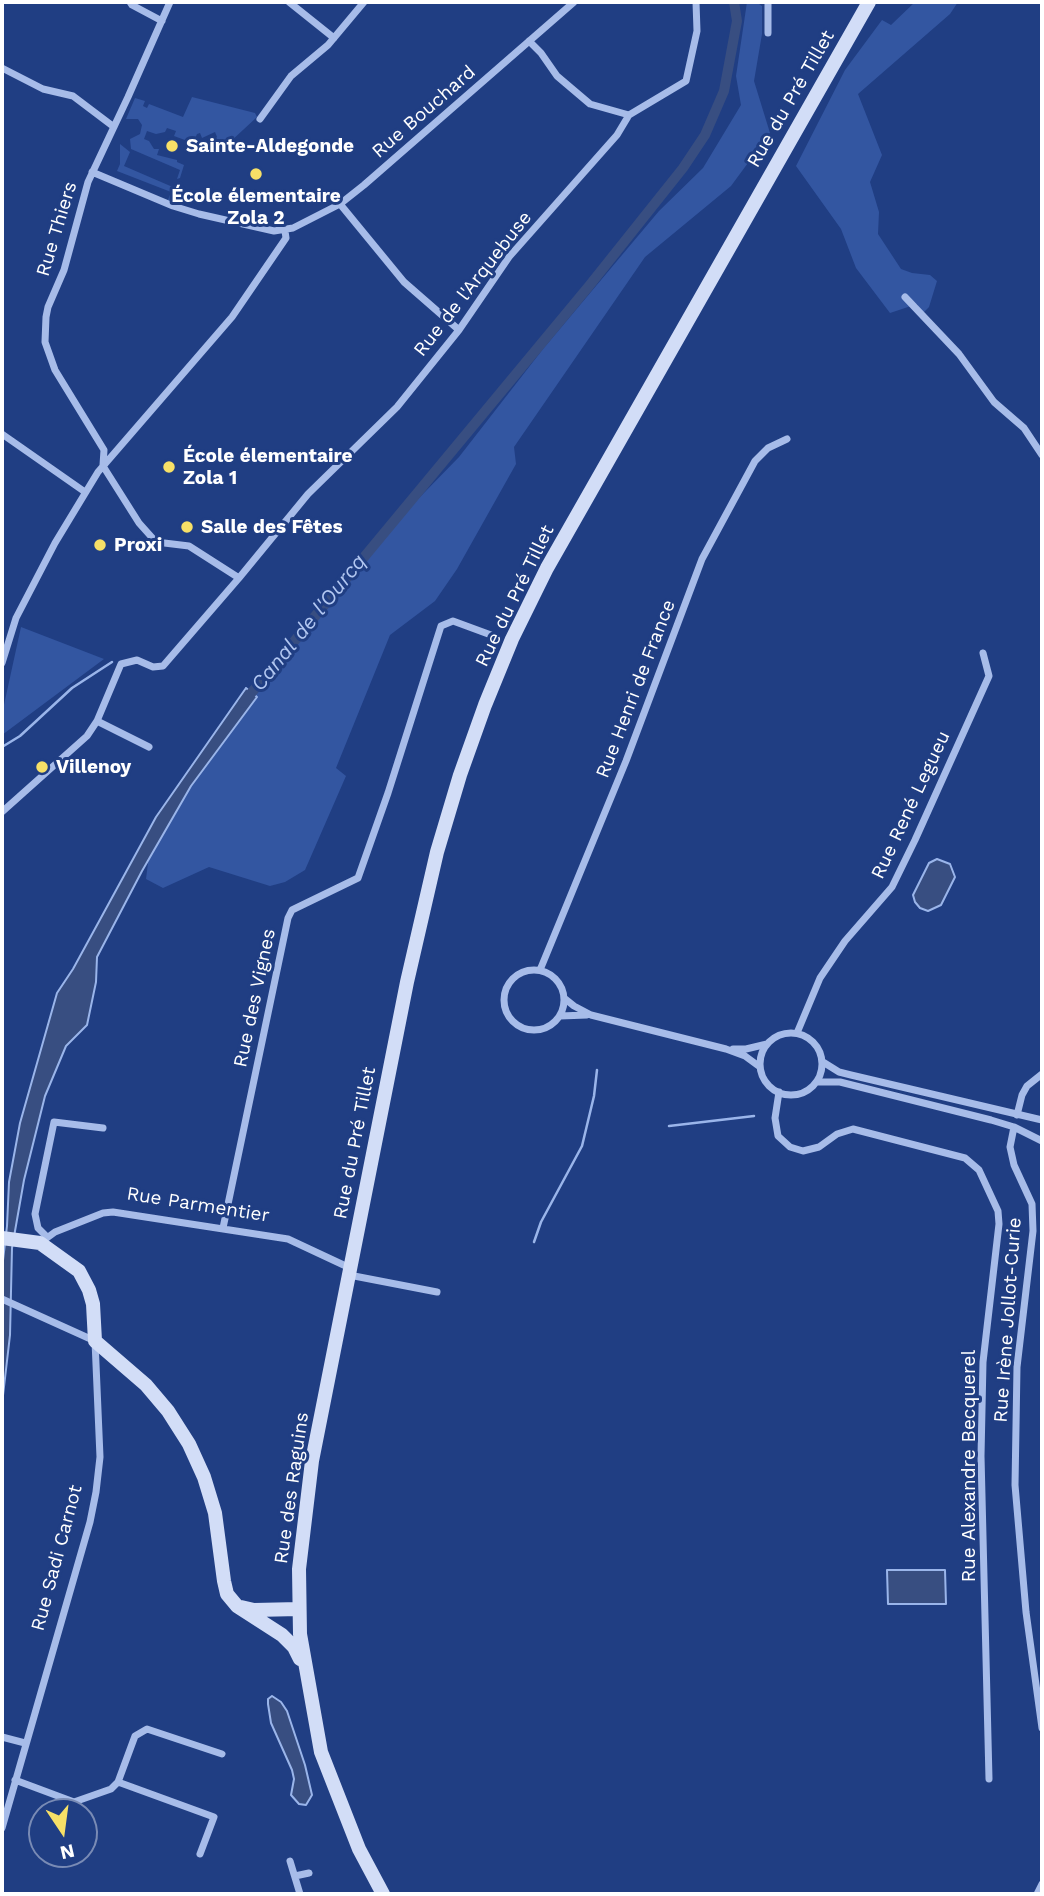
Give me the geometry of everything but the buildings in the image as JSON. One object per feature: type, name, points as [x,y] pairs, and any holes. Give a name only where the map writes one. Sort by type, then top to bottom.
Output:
[{"type":"street","points":[[130,2],[162,21]]},
{"type":"street","name":"Rue Thiers","points":[[170,2],[92,172],[64,270],[48,307],[45,342],[55,370],[104,450],[103,466],[139,523],[156,542],[189,546],[239,578]]},
{"type":"street","points":[[289,2],[334,38]]},
{"type":"street","points":[[260,119],[291,76],[334,38],[364,2]]},
{"type":"street","name":"Rue Bouchard","points":[[285,231],[340,204],[574,2]]},
{"type":"street","name":"Rue de l'Arquebuse","points":[[97,721],[121,664],[137,660],[153,667],[163,666],[307,494],[397,407],[459,330],[509,257],[617,135],[629,115],[686,81],[697,31],[696,2]]},
{"type":"street","points":[[768,2],[768,33]]},
{"type":"street","name":"Rue du Pré Tillet","points":[[349,1271],[426,895],[450,807],[485,705],[512,639],[547,568],[869,2]]},
{"type":"street","points":[[529,41],[558,76],[590,104],[629,115]]},
{"type":"street","points":[[2,68],[43,89],[73,96],[114,127]]},
{"type":"street","points":[[2,663],[16,618],[85,492],[103,466],[232,317],[286,238],[285,231],[267,230],[173,206],[92,172]]},
{"type":"street","points":[[340,204],[404,282],[459,330]]},
{"type":"street","points":[[905,298],[959,354],[994,402],[1024,428],[1042,455]]},
{"type":"street","points":[[2,434],[85,492]]},
{"type":"street","name":"Rue Henri de France","points":[[540,970],[626,761],[702,559],[755,461],[768,448],[787,439]]},
{"type":"street","name":"Rue des Vignes","points":[[223,1228],[288,918],[292,910],[358,878],[441,626],[453,621],[491,635]]},
{"type":"street","name":"Rue René Legueu","points":[[797,1033],[820,978],[845,941],[892,887],[989,676],[983,653]]},
{"type":"street","points":[[2,812],[76,747],[97,721],[149,747]]},
{"type":"street","points":[[564,998],[560,1016],[545,1029],[535,1031],[516,1025],[504,1008],[503,998],[511,979],[520,973],[540,970],[557,980],[564,998],[591,1015],[745,1056],[760,1067],[766,1082],[779,1092],[800,1094],[817,1082],[823,1062]]},
{"type":"street","points":[[560,1016],[591,1015]]},
{"type":"street","points":[[726,1049],[746,1049],[767,1044],[781,1034],[797,1033],[815,1043],[823,1062],[839,1072],[1042,1120]]},
{"type":"street","points":[[760,1067],[767,1044]]},
{"type":"street","points":[[1017,1115],[1022,1094],[1027,1086],[1042,1074]]},
{"type":"street","points":[[817,1082],[848,1084],[1014,1127],[1042,1141]]},
{"type":"street","name":"Rue Alexandre Becquerel","points":[[779,1092],[775,1118],[778,1136],[790,1147],[803,1151],[819,1147],[837,1134],[853,1129],[965,1158],[979,1170],[998,1211],[999,1224],[983,1362],[981,1456],[989,1779]]},
{"type":"street","points":[[39,1240],[35,1214],[54,1122],[103,1128]]},
{"type":"street","name":"Rue Irène Jollot-Curie","points":[[1014,1127],[1010,1147],[1014,1165],[1031,1204],[1032,1231],[1017,1367],[1015,1485],[1026,1612],[1042,1728]]},
{"type":"street","name":"Rue Parmentier","points":[[2,1238],[39,1240],[103,1213],[113,1212],[288,1239],[349,1271],[437,1292]]},
{"type":"street","name":"Rue Sadi Carnot","points":[[2,1828],[90,1522],[100,1457],[93,1304],[79,1271],[39,1240]]},
{"type":"street","name":"Rue des Raguins","points":[[349,1271],[312,1461],[299,1570],[299,1614],[305,1670],[321,1752],[359,1849],[383,1894]]},
{"type":"street","points":[[2,1299],[95,1341],[146,1385],[189,1444],[204,1477],[215,1513],[227,1594],[237,1606],[282,1635],[294,1647],[305,1670]]},
{"type":"street","points":[[237,1606],[299,1614]]},
{"type":"street","points":[[250,1615],[283,1624],[299,1614]]},
{"type":"street","points":[[15,1780],[74,1802],[111,1789],[118,1782],[135,1735],[147,1729],[222,1754]]},
{"type":"street","points":[[2,1737],[25,1743]]},
{"type":"street","points":[[118,1782],[214,1817],[200,1854]]},
{"type":"street","points":[[290,1861],[300,1894]]},
{"type":"street","points":[[295,1877],[309,1873]]},
{"type":"street","points":[[1037,1894],[1042,1885]]},
{"type":"shaded area","points":[[747,2],[756,2],[762,6],[762,34],[754,81],[770,133],[731,186],[645,257],[514,447],[516,464],[457,569],[435,601],[390,635],[336,768],[346,776],[305,870],[285,882],[270,886],[209,867],[163,888],[146,879],[150,847],[226,731],[342,577],[459,457],[543,349],[659,211],[703,168],[741,105],[736,76]]},
{"type":"shaded area","points":[[915,2],[958,2],[950,14],[858,94],[882,155],[870,182],[879,212],[878,234],[901,269],[930,275],[937,281],[929,307],[922,314],[917,304],[890,313],[856,268],[841,229],[796,166],[845,70],[882,20],[891,25]]},
{"type":"shaded area","points":[[192,97],[255,113],[257,117],[230,142],[208,153],[204,143],[217,137],[215,132],[202,138],[200,133],[197,134],[193,143],[174,136],[176,131],[167,128],[165,132],[156,134],[147,131],[144,139],[149,141],[154,149],[159,149],[157,155],[177,160],[184,165],[180,178],[177,179],[180,170],[131,149],[130,139],[140,134],[142,125],[138,119],[126,119],[135,98],[145,101],[143,106],[147,108],[149,104],[183,117]]},
{"type":"shaded area","points":[[120,144],[130,152],[124,166],[175,188],[170,201],[171,192],[117,171],[120,164]]},
{"type":"shaded area","points":[[21,627],[104,659],[2,735],[2,714]]},
{"type":"shaded area","points":[[246,688],[257,697],[191,786],[97,957],[96,982],[87,1025],[66,1046],[45,1096],[24,1180],[12,1248],[10,1335],[2,1404],[2,1269],[9,1182],[20,1123],[57,993],[73,969],[156,817]]},
{"type":"shaded area","points":[[937,859],[950,864],[955,877],[941,905],[928,911],[920,908],[913,895],[929,863]]},
{"type":"shaded area","points":[[887,1570],[945,1570],[946,1604],[888,1604]]},
{"type":"shaded area","points":[[272,1696],[281,1702],[287,1711],[305,1765],[312,1795],[306,1805],[299,1804],[291,1795],[294,1779],[292,1770],[271,1723],[268,1699]]},
{"type":"waterway","name":"Canal de l'Ourcq","points":[[243,703],[589,286],[683,168],[705,135],[724,91],[737,21],[734,2]]},
{"type":"waterway","points":[[2,747],[20,736],[72,688],[112,662]]},
{"type":"waterway","points":[[534,1242],[541,1222],[582,1146],[597,1070]]},
{"type":"waterway","points":[[669,1126],[754,1116]]},
{"type":"place","name":"Sainte-Aldegonde","points":[[172,146]]},
{"type":"place","name":"École élementaire Zola 2","points":[[256,174]]},
{"type":"place","name":"École élementaire Zola 1","points":[[169,467]]},
{"type":"place","name":"Salle des Fêtes","points":[[187,527]]},
{"type":"place","name":"Proxi","points":[[100,545]]},
{"type":"place","name":"Villenoy","points":[[42,767]]}]
